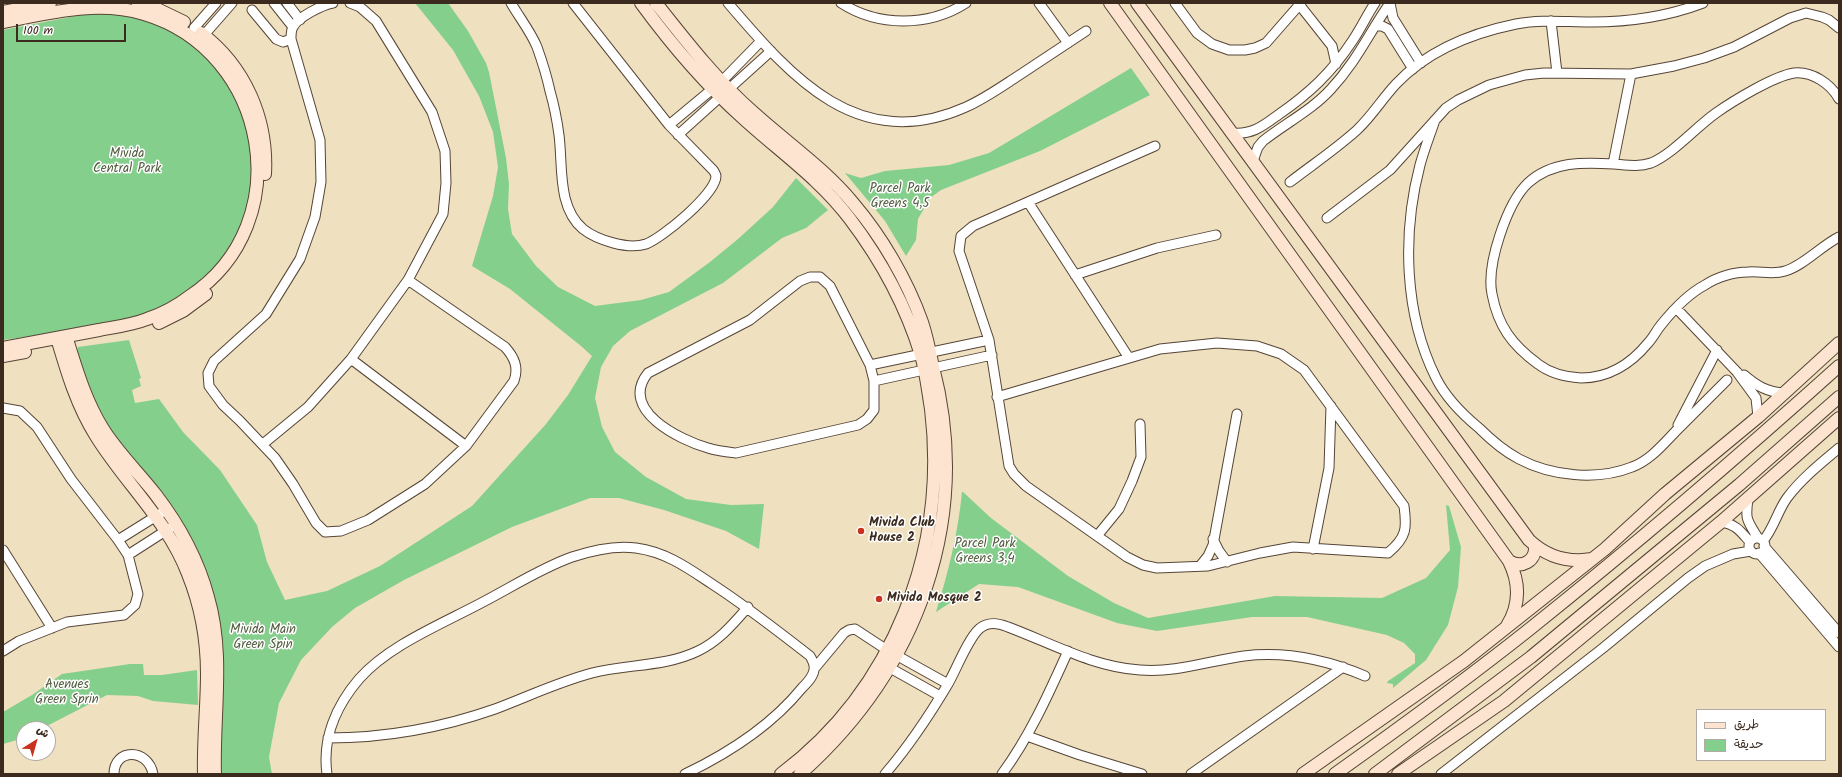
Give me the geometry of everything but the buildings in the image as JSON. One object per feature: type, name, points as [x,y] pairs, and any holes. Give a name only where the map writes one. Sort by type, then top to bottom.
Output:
[{"type":"street","points":[[3,12],[50,3]]},
{"type":"street","points":[[3,348],[62,341],[149,327],[183,311],[200,299],[226,274],[241,254],[252,233],[260,211],[264,188],[266,153],[262,129],[251,95],[239,73],[224,54],[204,35],[168,14],[135,3]]},
{"type":"street","points":[[194,28],[216,3]]},
{"type":"street","points":[[204,35],[232,3]]},
{"type":"street","points":[[274,3],[293,27]]},
{"type":"street","points":[[287,3],[300,20]]},
{"type":"street","points":[[333,3],[323,5],[300,20],[293,27],[290,39],[320,140],[321,182],[315,217],[300,259],[266,314],[214,361],[208,374],[209,386],[223,405],[263,444],[275,458],[293,484],[316,523],[325,532],[341,531],[368,520],[424,484],[466,446],[514,381],[517,373],[512,354],[505,347],[408,280]]},
{"type":"street","points":[[263,444],[308,407],[351,359],[408,280],[443,214],[446,183],[446,151],[432,112],[376,21],[360,7],[350,3]]},
{"type":"street","points":[[511,3],[537,47],[550,90],[559,135],[566,204],[574,221],[584,230],[602,240],[623,245],[645,244],[673,227],[692,210],[706,194],[716,176],[713,170],[669,125],[573,3]]},
{"type":"street","points":[[641,3],[672,43],[722,89]]},
{"type":"street","points":[[656,3],[722,89],[762,135],[809,174],[849,217],[866,241],[894,287],[926,354],[929,368],[935,470],[932,508],[923,559],[892,653],[850,723],[816,760],[800,774]]},
{"type":"street","points":[[728,3],[771,51],[805,83],[822,96],[838,105],[866,118],[881,121],[901,122],[934,119],[967,107],[1005,85],[1086,31]]},
{"type":"street","points":[[841,3],[847,7],[881,19],[896,21],[913,21],[943,15],[966,3]]},
{"type":"street","points":[[1039,3],[1068,43]]},
{"type":"street","points":[[1110,3],[1510,561],[1517,582],[1518,598],[1514,612],[1507,626]]},
{"type":"street","points":[[1137,3],[1524,535],[1535,546],[1548,554],[1562,559],[1577,561],[1592,559]]},
{"type":"street","points":[[1174,3],[1197,33],[1212,44],[1229,50],[1255,48],[1266,43],[1300,4],[1332,46],[1336,64]]},
{"type":"street","points":[[1232,133],[1240,134],[1256,131],[1301,99],[1321,81],[1336,64],[1375,3]]},
{"type":"street","points":[[1253,161],[1258,147],[1263,141],[1309,109],[1330,90],[1349,68],[1365,45],[1390,3]]},
{"type":"street","points":[[1390,3],[1394,18],[1421,63]]},
{"type":"street","points":[[1290,182],[1356,131],[1370,117],[1396,85],[1413,69],[1449,46],[1476,34],[1517,24],[1551,21],[1589,22],[1637,20],[1663,15],[1703,3]]},
{"type":"street","points":[[3,22],[72,9],[106,7],[144,14],[178,27],[206,48],[231,78],[249,114],[255,140],[258,172],[252,208],[239,243],[219,271],[190,296],[153,317],[140,322],[3,356]]},
{"type":"street","points":[[252,10],[276,39],[283,42],[290,39]]},
{"type":"street","points":[[1327,218],[1390,170],[1408,152],[1443,111],[1458,100],[1489,85],[1525,75],[1557,73],[1631,74],[1674,66],[1704,58],[1734,47],[1798,15],[1814,14],[1830,20],[1839,28]]},
{"type":"street","points":[[1551,21],[1557,73]]},
{"type":"street","points":[[1375,26],[1382,26],[1388,30],[1413,69]]},
{"type":"street","points":[[678,135],[722,89],[762,40]]},
{"type":"street","points":[[669,125],[722,89],[771,51]]},
{"type":"street","points":[[1839,99],[1835,92],[1822,80],[1805,74],[1793,73],[1760,86],[1716,112],[1659,158],[1641,165],[1566,163],[1546,170],[1528,183],[1514,200],[1492,258],[1491,292],[1501,324],[1520,351],[1548,371],[1569,377],[1590,378],[1611,372],[1630,362],[1648,343],[1660,326],[1676,308],[1705,285],[1725,275],[1747,272],[1770,273],[1784,271],[1797,266],[1826,244],[1839,237]]},
{"type":"street","points":[[1613,164],[1631,74]]},
{"type":"street","points":[[1274,119],[1281,129]]},
{"type":"street","points":[[1434,120],[1418,173],[1411,212],[1409,260],[1413,307],[1421,344],[1437,380],[1459,411],[1509,453],[1533,466],[1559,473],[1586,475],[1632,467],[1649,458],[1727,380]]},
{"type":"street","points":[[997,397],[1160,349],[1217,343],[1256,346],[1281,354],[1304,370],[1404,506],[1407,527],[1399,544],[1388,553],[1293,547],[1260,553],[1227,562],[1200,566],[1157,568],[1127,557],[1026,486],[1014,474],[1007,456],[997,397],[989,340],[959,251],[961,236],[973,226],[1155,146]]},
{"type":"street","points":[[1028,202],[1129,358]]},
{"type":"street","points":[[1075,275],[1157,248],[1216,235]]},
{"type":"street","points":[[810,277],[820,277],[830,286],[870,365],[874,381],[874,410],[867,419],[858,425],[736,453],[707,448],[669,431],[660,425],[643,405],[639,387],[642,380],[648,373],[750,320],[800,281],[810,277]]},
{"type":"street","points":[[1676,308],[1737,372],[1756,398],[1758,417]]},
{"type":"street","points":[[870,365],[989,340]]},
{"type":"street","points":[[62,341],[75,396],[96,436],[151,507],[161,513],[170,528],[190,551],[200,573],[208,597],[218,660],[215,774]]},
{"type":"street","points":[[1303,774],[1464,661],[1592,559],[1665,494],[1758,417],[1839,343]]},
{"type":"street","points":[[1674,434],[1717,350]]},
{"type":"street","points":[[874,381],[992,355]]},
{"type":"street","points":[[351,359],[466,446]]},
{"type":"street","points":[[1335,774],[1416,716],[1514,641],[1703,486],[1839,366]]},
{"type":"street","points":[[1737,372],[1762,389],[1784,393]]},
{"type":"street","points":[[1375,774],[1531,657],[1722,500],[1839,397]]},
{"type":"street","points":[[1313,548],[1329,468],[1331,406]]},
{"type":"street","points":[[3,408],[20,411],[37,427],[71,479],[128,555],[138,594],[135,605],[124,615],[67,622],[19,641],[3,651]]},
{"type":"street","points":[[1200,566],[1208,556],[1214,539],[1236,414]]},
{"type":"street","points":[[1398,774],[1504,701],[1721,522],[1839,418]]},
{"type":"street","points":[[1097,536],[1120,509],[1132,481],[1141,457],[1140,424]]},
{"type":"street","points":[[1441,774],[1591,657],[1704,566],[1757,545],[1773,527],[1779,512],[1788,497],[1816,468],[1839,448]]},
{"type":"street","points":[[1665,494],[1703,486]]},
{"type":"street","points":[[1748,499],[1746,515],[1757,545],[1839,647]]},
{"type":"street","points":[[118,540],[161,513]]},
{"type":"street","points":[[1721,522],[1730,523],[1738,528],[1757,545],[1839,633]]},
{"type":"street","points":[[128,555],[170,528]]},
{"type":"street","points":[[170,528],[189,574],[202,623],[207,674],[204,774]]},
{"type":"street","points":[[1214,539],[1219,551],[1227,562]]},
{"type":"street","points":[[1510,561],[1519,564],[1529,561],[1534,556],[1535,546]]},
{"type":"street","points":[[327,774],[326,759],[328,738],[332,721],[342,702],[358,680],[377,661],[401,645],[550,566],[584,553],[606,548],[626,547],[656,552],[682,564],[748,608],[810,656],[813,662],[814,669],[812,677],[799,692],[766,724],[727,751],[685,774]]},
{"type":"street","points":[[3,550],[52,628]]},
{"type":"street","points":[[328,738],[381,735],[442,725],[493,710],[593,673],[679,659],[699,651],[718,640],[748,608]]},
{"type":"street","points":[[885,774],[915,737],[948,684],[974,634],[983,626],[988,624],[1000,624],[1099,663],[1138,670],[1161,671],[1186,668],[1243,656],[1266,654],[1309,659],[1343,667],[1365,676]]},
{"type":"street","points":[[814,669],[844,633],[849,630],[860,632],[892,653],[948,684]]},
{"type":"street","points":[[1002,774],[1027,736],[1068,651]]},
{"type":"street","points":[[1504,701],[1531,657]]},
{"type":"street","points":[[884,665],[940,696]]},
{"type":"street","points":[[781,774],[821,738],[841,717],[865,686],[884,665]]},
{"type":"street","points":[[1191,774],[1343,667]]},
{"type":"street","points":[[1027,736],[1080,755],[1142,774]]},
{"type":"street","points":[[114,774],[116,765],[121,758],[132,754],[138,755],[147,760],[152,768],[153,774]]},
{"type":"green space","name":"Mivida Main Green Spin","points":[[415,3],[448,3],[468,31],[486,63],[506,158],[509,184],[508,209],[512,234],[536,266],[558,287],[595,306],[641,300],[669,292],[738,239],[773,207],[796,178],[828,210],[806,228],[782,238],[723,283],[630,331],[613,346],[601,367],[595,398],[602,427],[615,452],[646,477],[686,499],[731,505],[764,504],[759,549],[726,531],[664,510],[619,498],[590,498],[512,527],[404,580],[355,608],[332,627],[301,660],[279,703],[269,757],[272,774],[219,774],[204,571],[107,424],[88,387],[76,353],[78,347],[129,340],[141,378],[139,379],[141,386],[132,390],[135,403],[159,399],[183,432],[220,470],[257,525],[267,562],[285,600],[327,591],[380,566],[472,506],[546,424],[568,395],[592,356],[510,289],[472,266],[493,196],[498,167],[493,132],[479,96],[453,50]]},
{"type":"green space","name":"Mivida Central Park","points":[[91,13],[131,17],[155,23],[196,45],[234,89],[251,136],[252,186],[246,212],[238,234],[224,258],[185,294],[161,307],[141,317],[75,330],[3,340],[3,30]]},
{"type":"green space","name":"Parcel Park Greens 4,5","points":[[1131,68],[1150,95],[1040,151],[941,190],[930,198],[918,219],[916,240],[906,256],[885,221],[845,173],[861,178],[885,171],[949,165],[989,153]]},
{"type":"green space","name":"Parcel Park Greens 3,4","points":[[962,492],[991,518],[1068,576],[1114,603],[1148,618],[1275,596],[1382,598],[1426,578],[1450,550],[1446,505],[1449,506],[1461,547],[1458,587],[1448,625],[1426,660],[1393,688],[1393,684],[1387,683],[1388,681],[1415,663],[1415,654],[1404,643],[1387,635],[1307,617],[1252,617],[1157,631],[1117,623],[1018,587],[979,584],[936,612],[952,553]]},
{"type":"green space","name":"Avenues Green Sprin","points":[[130,664],[143,664],[144,675],[162,675],[197,670],[198,705],[153,701],[138,696],[107,695],[56,721],[16,721],[16,740],[3,744],[3,712],[32,695],[62,674]]},
{"type":"place","name":"Mivida Club House 2","points":[[861,531]]},
{"type":"place","name":"Mivida Mosque 2","points":[[879,599]]}]
